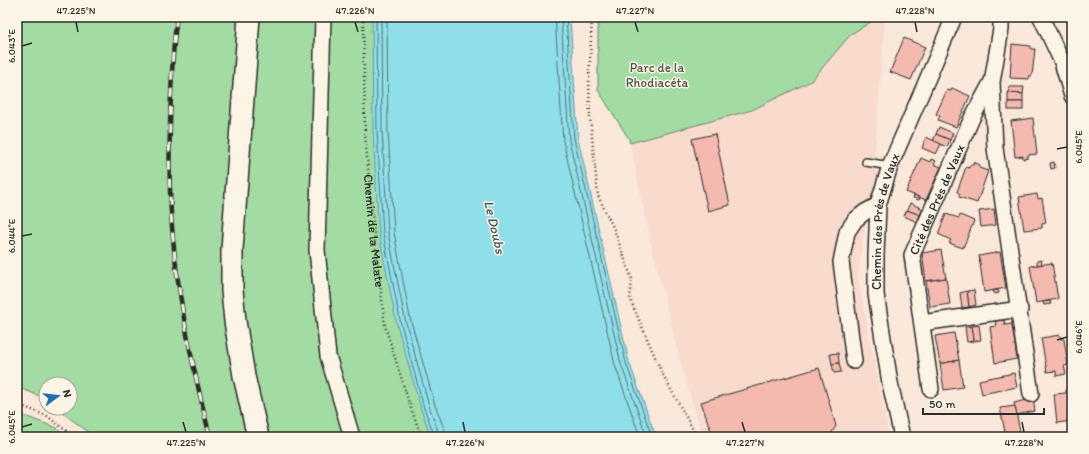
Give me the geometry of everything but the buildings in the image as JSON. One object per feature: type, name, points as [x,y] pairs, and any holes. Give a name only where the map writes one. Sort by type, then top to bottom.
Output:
[{"type":"main road","points":[[249,17],[232,242],[232,276],[238,342],[258,437]]},
{"type":"street","points":[[323,17],[317,250],[328,356],[352,437]]},
{"type":"street","name":"Chemin des Prés de Vaux","points":[[902,437],[890,383],[876,294],[878,205],[890,166],[954,17]]},
{"type":"street","name":"Cité des Prés de Vaux","points":[[1001,17],[1002,29],[992,82],[996,148],[1031,394]]},
{"type":"street","points":[[1041,17],[1062,62],[1072,96]]},
{"type":"street","name":"Cité des Prés de Vaux","points":[[931,390],[912,255],[972,118],[992,82]]},
{"type":"street","points":[[854,361],[841,262],[847,232],[855,220],[865,212],[878,205]]},
{"type":"street","points":[[922,323],[1020,309]]},
{"type":"lane","points":[[866,162],[890,166]]},
{"type":"path","name":"Chemin de la Malate","points":[[363,17],[365,134],[374,233],[385,326],[410,409],[422,437]]},
{"type":"path","points":[[592,17],[589,82],[590,117],[598,196],[613,226],[632,279],[630,299],[662,373],[698,437]]},
{"type":"path","points":[[17,404],[47,416],[74,437]]},
{"type":"shaded area","points":[[880,17],[885,17],[875,155],[885,157],[863,234],[858,278],[889,437],[703,437],[681,366],[649,235],[630,143],[752,110],[811,81],[851,34]]},
{"type":"green space","points":[[17,17],[374,17],[438,437],[86,437],[87,431],[67,416],[78,416],[78,376],[38,376],[38,395],[17,387]]},
{"type":"green space","name":"Parc de la Rhodiacéta","points":[[598,17],[879,17],[851,34],[811,81],[752,110],[630,143],[629,139],[598,90]]},
{"type":"green space","points":[[17,413],[57,428],[66,437],[17,437]]},
{"type":"water","name":"Le Doubs","points":[[372,17],[570,17],[578,139],[629,362],[656,437],[431,437],[421,409],[396,321],[379,234],[373,131]]},
{"type":"railway","points":[[177,17],[173,56],[170,131],[169,166],[171,220],[183,313],[210,437]]}]
